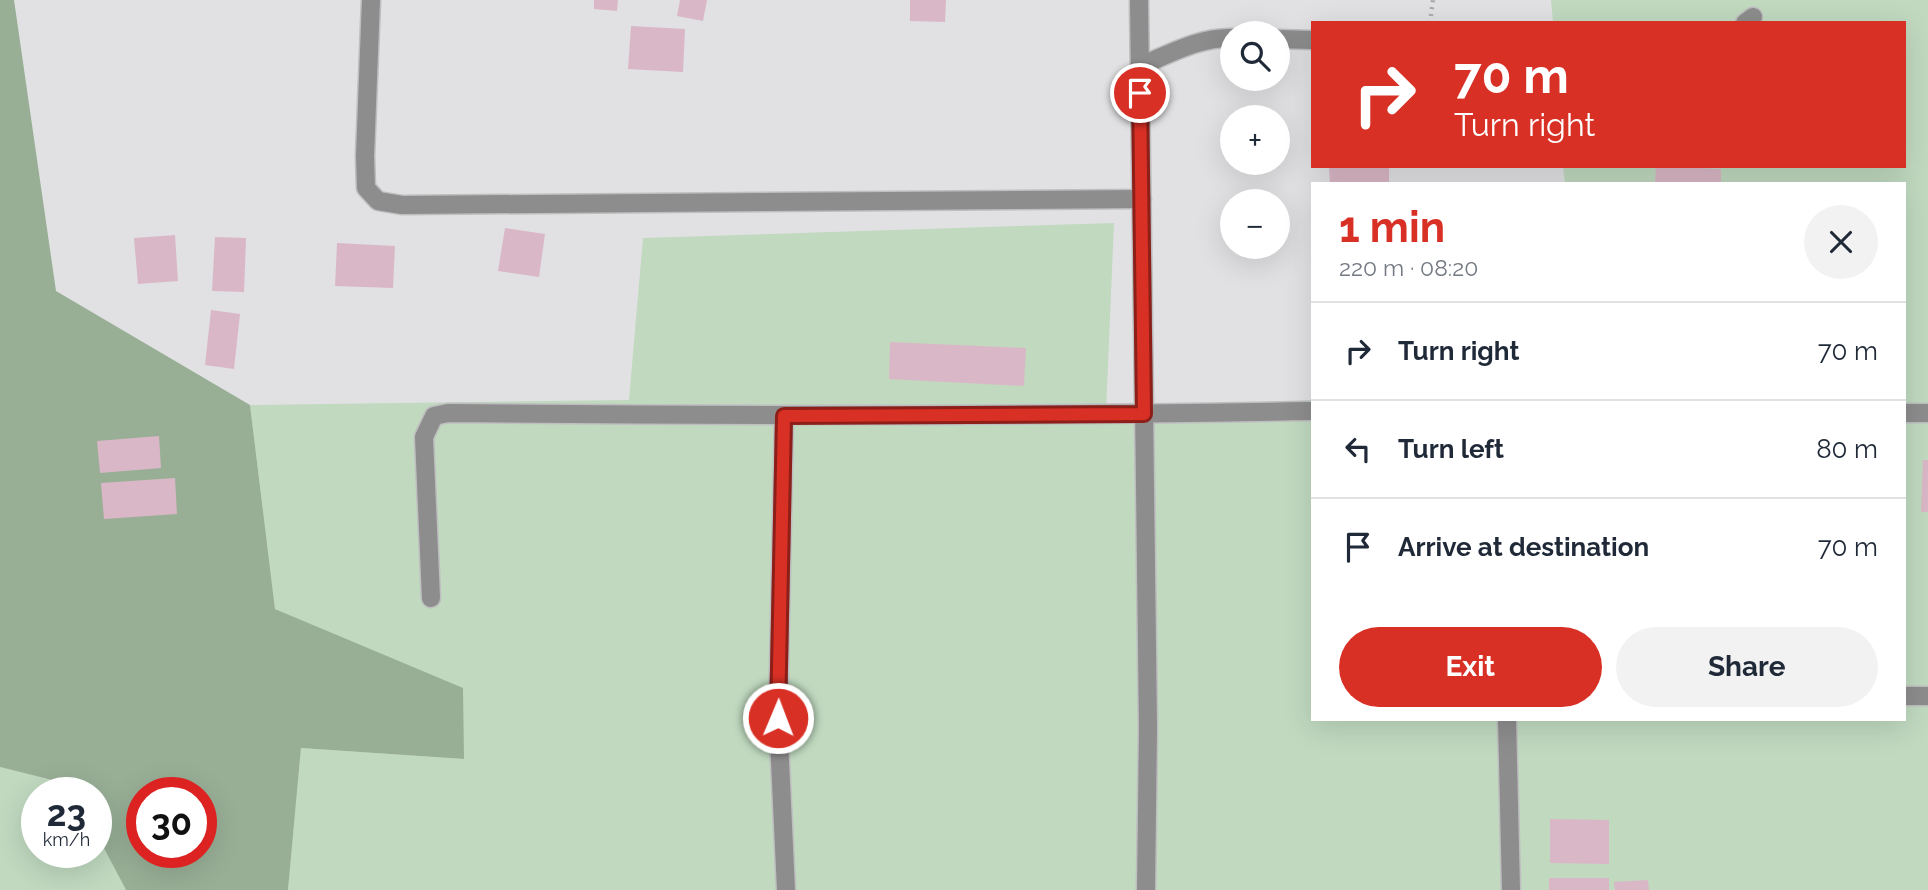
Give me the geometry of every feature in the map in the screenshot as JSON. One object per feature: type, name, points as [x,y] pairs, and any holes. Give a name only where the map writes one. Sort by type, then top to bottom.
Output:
[{"type":"street","points":[[372,0],[365,156],[366,188],[377,201],[416,205],[1142,200]]},
{"type":"street","points":[[1139,0],[1147,714],[1146,890]]},
{"type":"street","points":[[1140,66],[1186,46],[1220,38]]},
{"type":"street","points":[[1290,39],[1311,40]]},
{"type":"street","points":[[431,598],[424,437],[434,416],[448,413],[784,416],[1311,411]]},
{"type":"street","points":[[1906,413],[1928,413]]},
{"type":"street","points":[[784,416],[778,718],[786,890]]},
{"type":"street","points":[[1906,696],[1928,696]]},
{"type":"street","points":[[1507,721],[1511,890]]},
{"type":"path","points":[[1430,21],[1433,0]]},
{"type":"green space","points":[[0,0],[14,0],[56,291],[250,405],[275,609],[463,688],[464,759],[301,748],[288,890],[126,890],[112,863],[112,777],[40,777],[0,767]]},
{"type":"green space","points":[[1551,0],[1928,0],[1928,890],[288,890],[301,748],[463,759],[463,689],[275,609],[250,405],[629,400],[643,238],[1114,223],[1106,412],[1311,400],[1311,721],[1906,721],[1906,182],[1565,182],[1563,168],[1906,168],[1906,21],[1553,21]]},
{"type":"green space","points":[[0,767],[40,777],[21,777],[21,868],[112,868],[112,863],[126,890],[0,890]]},
{"type":"building","points":[[594,0],[618,0],[617,11],[594,9]]},
{"type":"building","points":[[680,0],[707,0],[703,21],[677,16]]},
{"type":"building","points":[[910,0],[946,0],[945,22],[910,21]]},
{"type":"building","points":[[631,26],[685,29],[683,72],[628,69]]},
{"type":"building","points":[[1329,168],[1389,168],[1389,182],[1330,182]]},
{"type":"building","points":[[1656,168],[1721,169],[1721,182],[1655,182]]},
{"type":"building","points":[[505,228],[545,234],[539,277],[498,271]]},
{"type":"building","points":[[175,235],[178,281],[138,284],[134,238]]},
{"type":"building","points":[[215,237],[246,238],[244,292],[212,291]]},
{"type":"building","points":[[337,243],[395,246],[393,288],[335,286]]},
{"type":"building","points":[[211,310],[240,314],[234,369],[205,365]]},
{"type":"building","points":[[890,342],[1026,348],[1024,386],[889,379]]},
{"type":"building","points":[[159,436],[161,468],[100,473],[97,441]]},
{"type":"building","points":[[1923,460],[1928,460],[1928,512],[1921,512]]},
{"type":"building","points":[[175,478],[177,514],[104,519],[101,483]]},
{"type":"building","points":[[1550,819],[1609,820],[1609,864],[1550,863]]},
{"type":"building","points":[[1549,878],[1609,878],[1609,890],[1549,890]]},
{"type":"building","points":[[1648,880],[1649,890],[1615,890],[1614,882]]},
{"type":"route","points":[[778,718],[784,416],[1144,414],[1140,93]]}]
